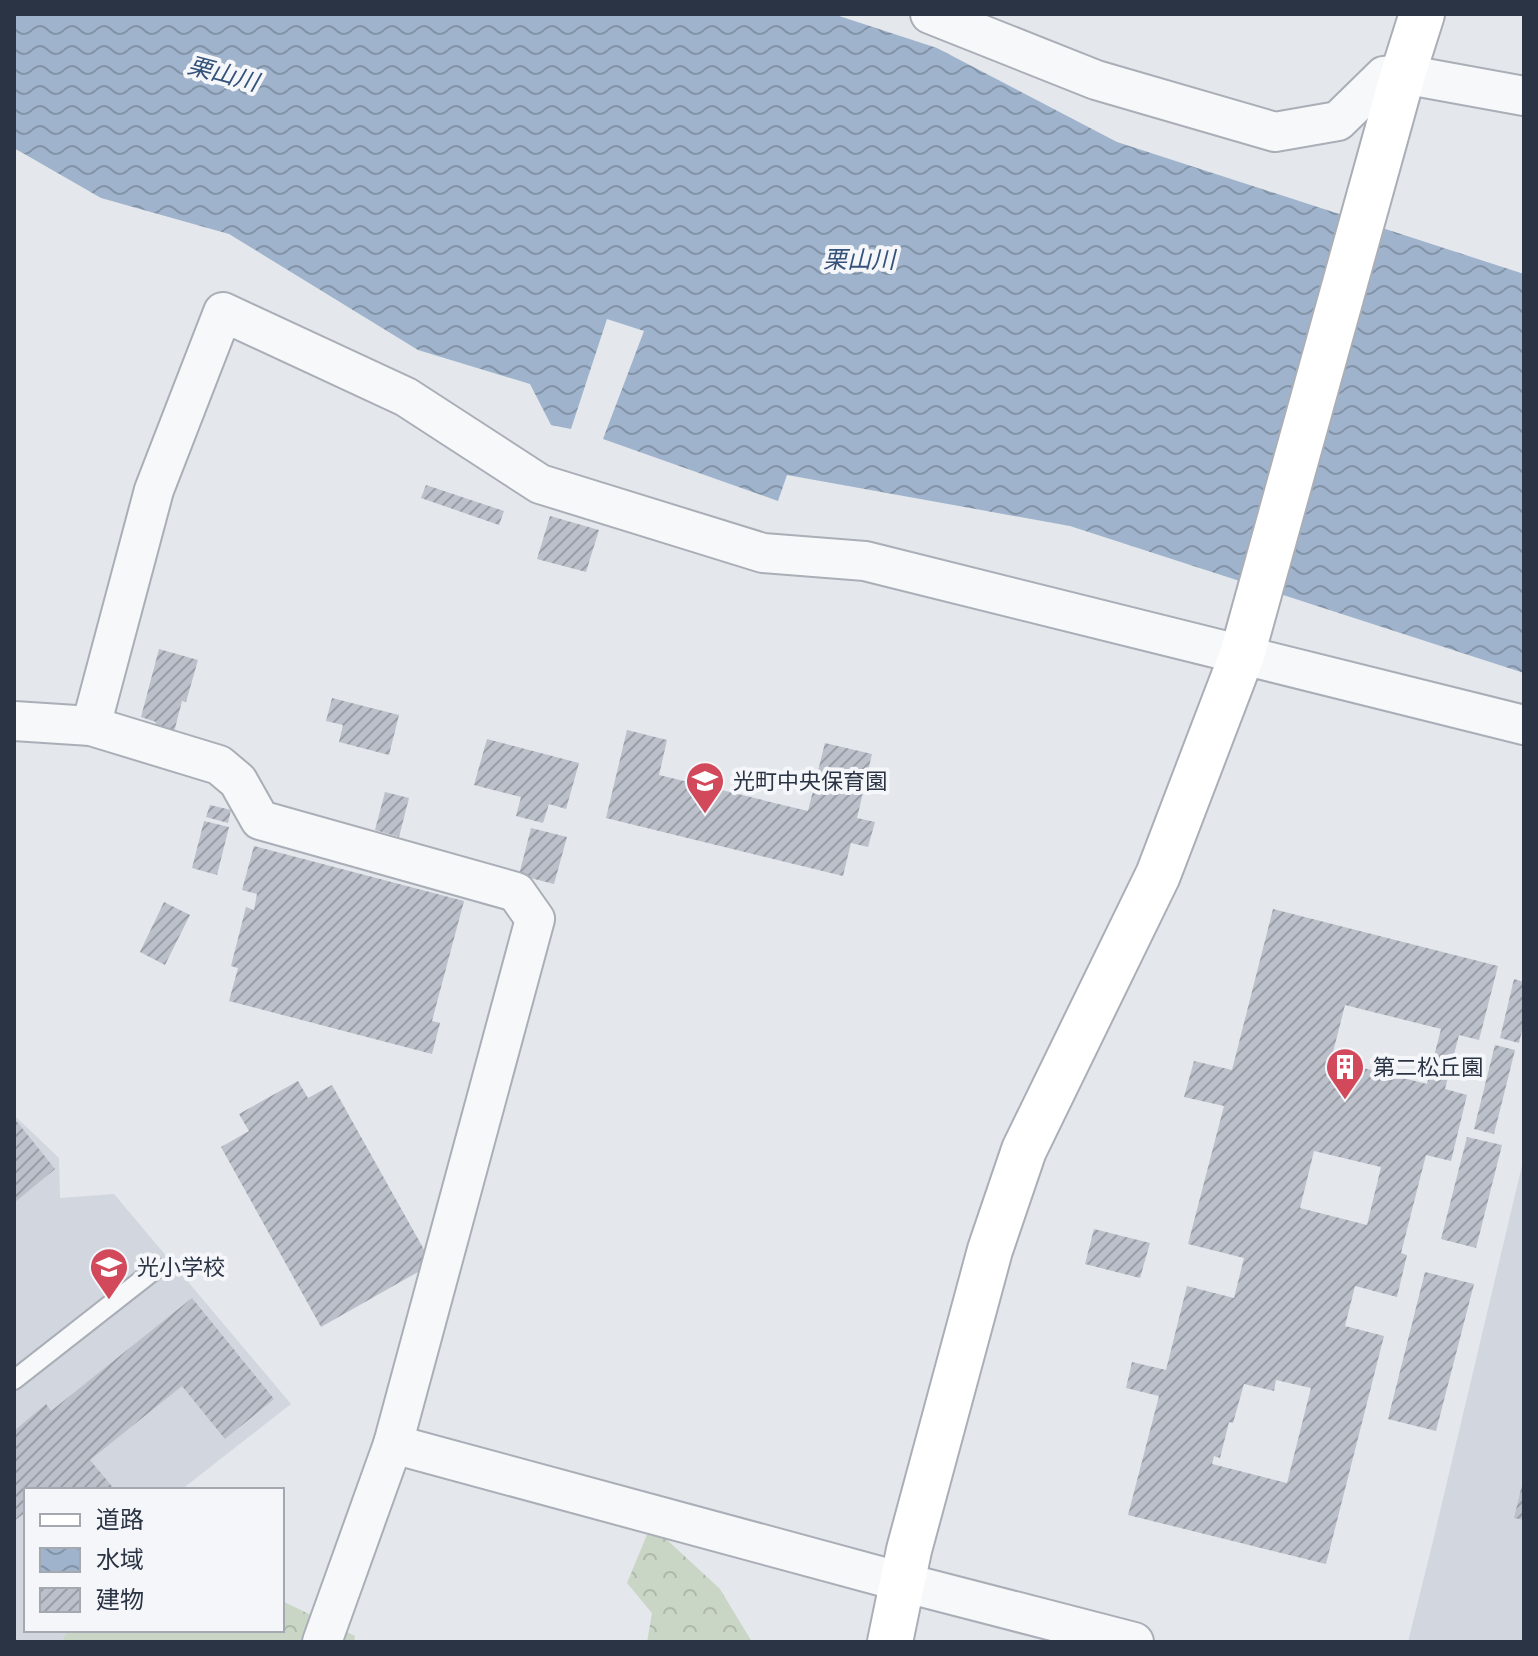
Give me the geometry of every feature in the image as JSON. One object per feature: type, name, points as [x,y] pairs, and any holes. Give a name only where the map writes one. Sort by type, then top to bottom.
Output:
[{"type":"street","points":[[930,14],[1096,80],[1275,132],[1338,121],[1384,76],[1403,74],[1524,96]]},
{"type":"street","points":[[890,1642],[902,1582],[990,1250],[1024,1150],[1158,875],[1242,655],[1422,14]]},
{"type":"street","points":[[91,726],[154,490],[223,312],[406,397],[540,484],[763,553],[865,561],[1524,725]]},
{"type":"street","points":[[14,721],[91,726],[219,765],[238,781],[260,820],[516,892],[535,919],[393,1444],[322,1642]]},
{"type":"street","points":[[393,1444],[1134,1642]]},
{"type":"lane","points":[[14,1380],[157,1268]]},
{"type":"shaded area","name":"光小学校","points":[[14,1115],[59,1158],[60,1198],[114,1194],[291,1404],[184,1488],[24,1488],[24,1632],[67,1632],[61,1642],[14,1642]]},
{"type":"shaded area","points":[[1524,1157],[1524,1642],[1408,1642],[1433,1541]]},
{"type":"green space","points":[[651,1525],[720,1589],[752,1642],[647,1642],[652,1613],[627,1583]]},
{"type":"green space","points":[[284,1602],[355,1636],[354,1642],[61,1642],[67,1632],[284,1632]]},
{"type":"water","name":"栗山川","points":[[14,14],[833,14],[937,48],[1117,142],[1524,274],[1524,673],[1070,526],[787,475],[778,501],[603,439],[644,331],[607,319],[571,429],[551,425],[530,384],[418,350],[229,234],[101,198],[14,148]]},
{"type":"building","points":[[426,485],[504,511],[499,525],[421,498]]},
{"type":"building","points":[[550,516],[599,530],[586,572],[537,559]]},
{"type":"building","points":[[159,649],[198,660],[174,732],[155,727],[156,722],[141,717]]},
{"type":"building","points":[[332,698],[399,715],[389,755],[339,742],[343,725],[326,721]]},
{"type":"building","points":[[627,730],[667,740],[659,775],[808,811],[825,743],[872,754],[857,818],[875,822],[868,847],[851,843],[843,876],[606,818]]},
{"type":"building","points":[[487,739],[579,763],[566,809],[549,804],[543,823],[516,816],[521,797],[474,785]]},
{"type":"building","points":[[385,792],[409,798],[399,837],[375,830]]},
{"type":"building","points":[[210,805],[231,810],[228,823],[206,817]]},
{"type":"building","points":[[204,821],[229,827],[217,875],[192,868]]},
{"type":"building","points":[[531,828],[567,837],[554,884],[519,875]]},
{"type":"building","points":[[254,846],[464,901],[432,1021],[440,1023],[432,1054],[229,1001],[238,968],[231,966],[246,907],[254,910],[257,894],[242,890]]},
{"type":"building","points":[[164,902],[190,915],[165,965],[140,952]]},
{"type":"building","points":[[1273,909],[1498,966],[1479,1040],[1459,1035],[1445,1089],[1467,1095],[1451,1161],[1426,1155],[1401,1253],[1407,1255],[1397,1297],[1355,1286],[1345,1326],[1384,1336],[1326,1564],[1128,1515],[1159,1396],[1126,1388],[1132,1362],[1166,1370],[1187,1286],[1234,1298],[1244,1258],[1188,1244],[1224,1106],[1184,1097],[1194,1061],[1232,1070]],"holes":[[[1345,1005],[1441,1029],[1427,1084],[1331,1060]],[[1314,1151],[1381,1167],[1367,1225],[1300,1208]],[[1276,1380],[1311,1388],[1287,1483],[1212,1464],[1214,1456],[1220,1458],[1229,1422],[1233,1423],[1244,1384],[1274,1391]]]},
{"type":"building","points":[[1514,979],[1524,982],[1524,1022],[1519,1043],[1500,1038]]},
{"type":"building","points":[[1495,1045],[1515,1050],[1494,1134],[1474,1129]]},
{"type":"building","points":[[298,1081],[308,1098],[332,1085],[432,1264],[321,1327],[221,1147],[249,1131],[239,1114]]},
{"type":"building","points":[[14,1118],[55,1169],[14,1203]]},
{"type":"building","points":[[1467,1137],[1502,1145],[1476,1248],[1441,1239]]},
{"type":"building","points":[[1094,1229],[1150,1243],[1140,1278],[1085,1264]]},
{"type":"building","points":[[1425,1272],[1474,1284],[1436,1431],[1388,1419]]},
{"type":"building","points":[[192,1298],[274,1399],[225,1439],[182,1386],[90,1460],[113,1488],[24,1488],[24,1514],[14,1521],[14,1431],[46,1404],[51,1411]]},
{"type":"building","points":[[1524,1481],[1524,1520],[1514,1518]]},
{"type":"place","name":"光町中央保育園","points":[[705,815]]},
{"type":"place","name":"第二松丘園","points":[[1345,1101]]},
{"type":"place","name":"光小学校","points":[[109,1301]]}]
